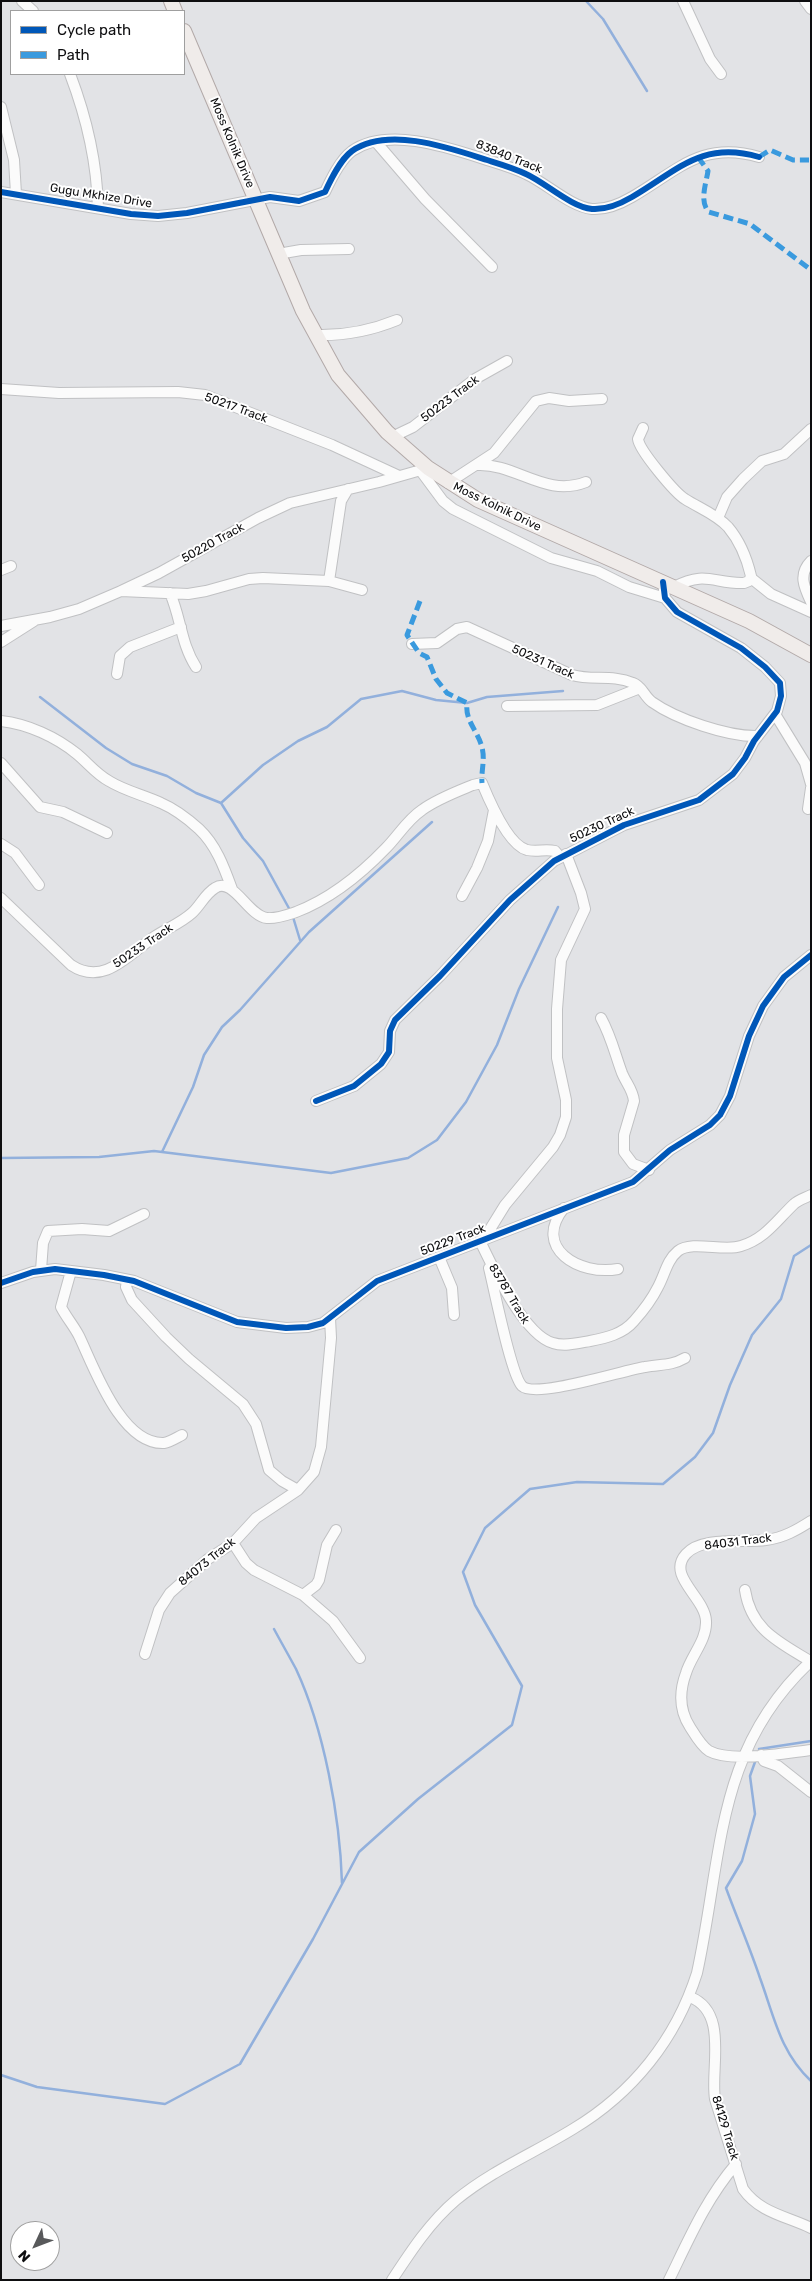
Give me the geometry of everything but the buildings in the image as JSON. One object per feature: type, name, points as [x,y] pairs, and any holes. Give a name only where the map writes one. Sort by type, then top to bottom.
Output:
[{"type":"main road","name":"Moss Kolnik Drive","points":[[185,33],[278,254],[315,335],[338,374],[392,437],[424,469],[502,512],[758,625],[811,655]]},
{"type":"street","points":[[22,1],[32,10]]},
{"type":"street","points":[[683,1],[710,59],[721,74]]},
{"type":"street","points":[[805,1],[811,9]]},
{"type":"street","points":[[70,75],[78,95],[92,153],[97,185],[98,208]]},
{"type":"street","points":[[1,107],[14,160],[16,194]]},
{"type":"street","name":"83840 Track","points":[[256,200],[270,197],[299,201],[325,192],[334,174],[351,152],[376,142],[392,140],[424,142],[467,152],[525,173],[571,201],[593,209],[624,202],[698,157],[714,153],[740,152],[759,158]]},
{"type":"street","points":[[376,142],[425,198],[492,267]]},
{"type":"street","name":"Gugu Mkhize Drive","points":[[1,192],[158,216],[187,213],[256,200]]},
{"type":"street","points":[[278,254],[301,250],[349,249]]},
{"type":"street","points":[[315,335],[330,336],[366,331],[397,320]]},
{"type":"street","name":"50223 Track","points":[[392,437],[413,426],[475,379],[507,361]]},
{"type":"street","name":"50217 Track","points":[[1,389],[68,393],[178,392],[205,396],[332,445],[399,476]]},
{"type":"street","points":[[448,483],[494,453],[536,401],[550,398],[569,400],[602,399]]},
{"type":"street","points":[[643,428],[638,439],[639,446],[672,487],[687,500],[718,518],[729,527],[748,566],[751,578],[771,594],[811,612]]},
{"type":"street","points":[[718,518],[726,497],[743,479],[761,462],[784,454],[811,429]]},
{"type":"street","points":[[477,465],[493,466],[537,483],[570,487],[586,482]]},
{"type":"street","points":[[424,469],[449,507],[552,558],[598,571],[629,587],[665,598],[669,585],[696,578],[741,584],[751,578]]},
{"type":"street","name":"50220 Track","points":[[1,626],[35,620],[79,608],[121,591],[159,573],[277,508],[301,500],[424,469]]},
{"type":"street","points":[[329,581],[341,501],[348,489]]},
{"type":"street","points":[[811,561],[803,570],[803,578],[811,602]]},
{"type":"street","points":[[121,591],[188,594],[249,579],[329,581],[362,590]]},
{"type":"street","points":[[170,593],[178,610],[188,654],[196,667]]},
{"type":"street","name":"50230 Track","points":[[316,1101],[354,1086],[381,1064],[389,1052],[390,1031],[395,1020],[446,970],[510,900],[563,855],[624,825],[699,800],[739,767],[758,736],[775,714],[781,696],[781,687],[777,679],[765,667],[728,640],[677,612],[665,598]]},
{"type":"street","points":[[1,642],[35,620]]},
{"type":"street","points":[[117,674],[120,656],[130,647],[181,627]]},
{"type":"street","name":"50231 Track","points":[[412,644],[437,643],[457,630],[467,627],[572,676],[580,678],[612,678],[633,683],[651,701],[672,713],[738,735],[758,736]]},
{"type":"street","points":[[508,706],[597,705],[640,688]]},
{"type":"street","points":[[775,714],[804,763],[811,786],[808,809]]},
{"type":"street","points":[[1,721],[22,724],[67,746],[108,781],[162,804],[178,813],[200,830],[214,849],[232,889],[251,910],[263,917],[278,918],[296,912],[339,889],[364,869],[422,810],[465,788],[482,783],[494,810],[511,836],[523,848],[533,851],[555,851],[563,855],[581,892],[585,909],[561,960],[556,1009],[557,1058],[566,1100],[566,1117],[560,1135],[552,1147],[505,1205],[482,1240]]},
{"type":"street","points":[[1,763],[40,807],[63,812],[107,833]]},
{"type":"street","points":[[462,896],[477,868],[488,841],[494,810]]},
{"type":"street","points":[[1,844],[15,853],[39,885]]},
{"type":"street","name":"50233 Track","points":[[1,898],[37,930],[71,966],[93,973],[110,969],[123,962],[148,941],[186,918],[214,888],[223,885],[232,889]]},
{"type":"street","name":"50229 Track","points":[[1,1283],[42,1270],[104,1274],[127,1280],[218,1316],[247,1324],[302,1327],[316,1325],[330,1318],[378,1281],[564,1207],[633,1182],[670,1150],[710,1125],[720,1115],[732,1091],[753,1026],[763,1006],[784,977],[811,955]]},
{"type":"street","points":[[601,1018],[610,1034],[623,1075],[633,1096],[634,1102],[624,1135],[624,1152],[634,1164],[649,1170]]},
{"type":"street","name":"83787 Track","points":[[482,1240],[486,1254],[520,1315],[536,1335],[557,1344],[598,1340],[614,1335],[634,1322],[656,1291],[670,1259],[680,1250],[690,1247],[732,1248],[751,1242],[776,1225],[795,1204],[811,1195]]},
{"type":"street","points":[[564,1207],[554,1222],[553,1233],[561,1254],[571,1263],[584,1268],[597,1270],[618,1269]]},
{"type":"street","points":[[42,1270],[43,1243],[48,1231],[65,1228],[109,1231],[144,1214]]},
{"type":"street","points":[[486,1254],[511,1358],[520,1384],[526,1388],[539,1390],[645,1367],[668,1365],[685,1358]]},
{"type":"street","points":[[439,1258],[452,1288],[454,1315]]},
{"type":"street","points":[[71,1271],[61,1307],[76,1330],[109,1400],[128,1426],[141,1436],[164,1443],[182,1435]]},
{"type":"street","points":[[127,1280],[126,1287],[132,1300],[166,1337],[243,1404],[256,1424],[269,1470],[282,1481],[298,1490]]},
{"type":"street","name":"84073 Track","points":[[146,1654],[150,1635],[165,1600],[208,1559],[233,1543],[256,1518],[298,1490],[314,1472],[319,1458],[331,1338],[330,1318]]},
{"type":"street","name":"84031 Track","points":[[811,1521],[787,1534],[767,1540],[719,1542],[702,1545],[689,1551],[679,1565],[682,1577],[702,1606],[706,1622],[702,1638],[686,1670],[682,1685],[682,1710],[694,1734],[709,1751],[743,1756],[811,1750]]},
{"type":"street","points":[[303,1595],[316,1585],[319,1580],[327,1546],[336,1530]]},
{"type":"street","points":[[233,1543],[246,1563],[254,1570],[303,1595],[333,1621],[360,1658]]},
{"type":"street","points":[[392,2280],[411,2250],[457,2199],[485,2179],[597,2114],[624,2092],[658,2052],[690,1997],[702,1950],[725,1813],[735,1775],[752,1737],[768,1708],[810,1661],[772,1639],[751,1612],[745,1590]]},
{"type":"street","points":[[761,1755],[764,1761],[778,1766],[811,1792]]},
{"type":"street","name":"84129 Track","points":[[690,1997],[702,2005],[715,2033],[714,2092],[743,2189],[753,2201],[769,2212],[811,2228]]},
{"type":"street","points":[[669,2280],[701,2212],[717,2185],[736,2164]]},
{"type":"waterway","points":[[586,1],[603,19],[647,91]]},
{"type":"waterway","points":[[221,803],[263,765],[298,741],[327,727],[361,699],[402,691],[436,700],[467,703],[487,697],[563,691]]},
{"type":"waterway","points":[[40,697],[106,748],[132,764],[167,776],[196,793],[221,803],[243,838],[263,861],[291,912]]},
{"type":"waterway","points":[[162,1152],[193,1087],[204,1055],[222,1027],[240,1010],[309,932],[432,822]]},
{"type":"waterway","points":[[1,1158],[99,1157],[154,1151],[331,1173],[408,1158],[437,1140],[466,1102],[497,1045],[519,989],[558,907]]},
{"type":"waterway","points":[[293,917],[300,940]]},
{"type":"waterway","points":[[1,2075],[37,2087],[165,2104],[240,2064],[313,1939],[359,1852],[418,1799],[512,1725],[522,1686],[475,1605],[463,1572],[485,1528],[530,1489],[577,1482],[663,1484],[695,1457],[713,1433],[730,1385],[752,1335],[781,1299],[794,1256],[811,1245]]},
{"type":"waterway","points":[[274,1629],[296,1669],[315,1718],[334,1802],[341,1857],[342,1883]]},
{"type":"waterway","points":[[759,1749],[811,1741]]},
{"type":"waterway","points":[[755,1762],[750,1776],[755,1814],[742,1861],[726,1888],[779,2033],[792,2058],[811,2081]]},
{"type":"marked path","points":[[759,157],[770,150],[793,160],[809,160]]},
{"type":"marked path","points":[[698,157],[708,171],[704,203],[709,212],[750,224],[811,270]]},
{"type":"marked path","points":[[420,601],[407,635],[419,653],[427,657],[436,679],[447,693],[467,703],[469,719],[482,749],[482,783]]},
{"type":"cycle path","points":[[1,192],[131,214],[158,216],[187,213],[270,197],[299,201],[325,192],[340,164],[352,151],[367,144],[383,140],[401,140],[438,145],[512,168],[534,178],[576,204],[597,209],[623,202],[677,168],[706,155],[721,152],[759,157]]},
{"type":"cycle path","points":[[316,1101],[354,1086],[381,1064],[389,1052],[390,1031],[395,1020],[440,976],[510,900],[554,861],[624,825],[699,800],[733,774],[745,758],[754,741],[777,711],[781,696],[780,683],[765,667],[741,648],[677,612],[665,598],[663,582]]},
{"type":"cycle path","points":[[1,1283],[33,1272],[55,1269],[104,1275],[134,1281],[237,1322],[286,1328],[308,1327],[323,1323],[377,1281],[633,1182],[670,1150],[710,1125],[720,1115],[730,1096],[749,1036],[763,1006],[784,977],[811,955]]}]
